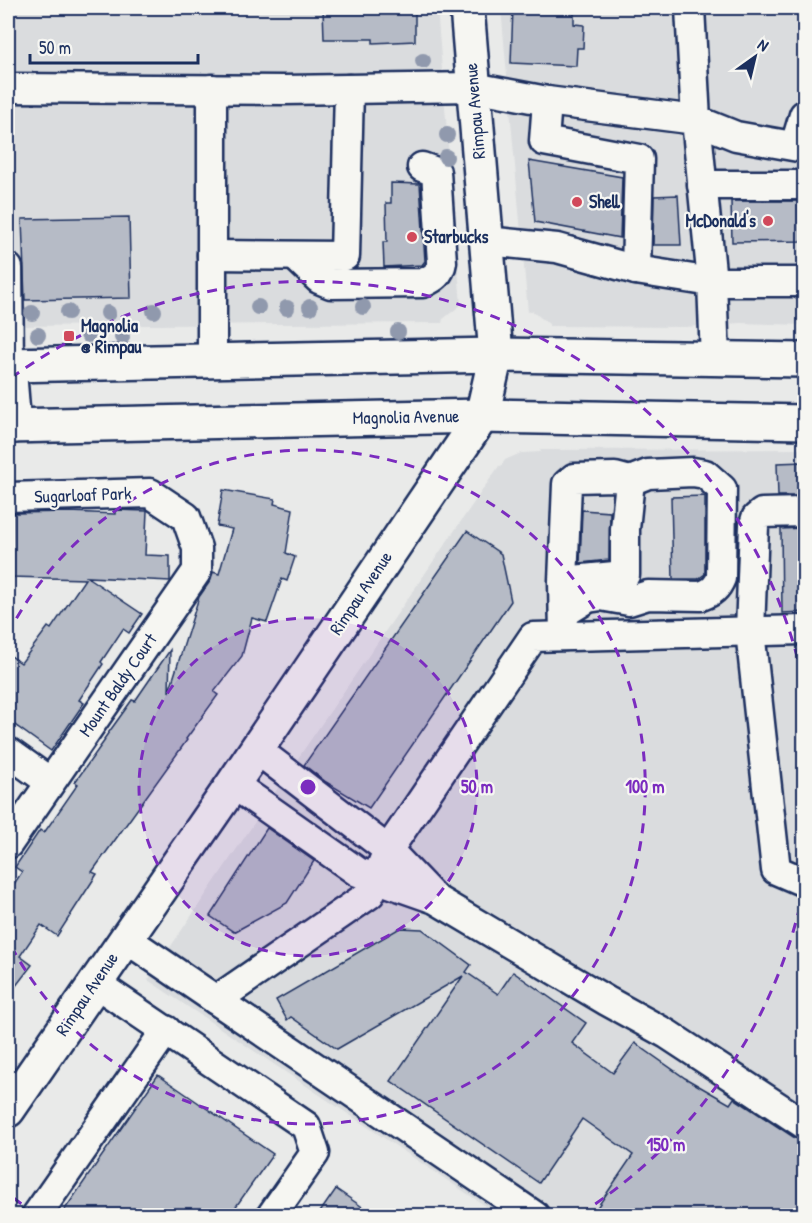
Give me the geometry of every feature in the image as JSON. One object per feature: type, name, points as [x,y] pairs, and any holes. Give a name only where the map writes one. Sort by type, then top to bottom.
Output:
[{"type":"main road","name":"Rimpau Avenue","points":[[8,1110],[233,784],[482,416],[496,355],[466,8]]},
{"type":"main road","points":[[11,426],[8,365],[496,355],[804,360]]},
{"type":"main road","name":"Magnolia Avenue","points":[[11,426],[482,416],[804,422]]},
{"type":"street","points":[[690,8],[696,120],[712,282],[715,359]]},
{"type":"street","points":[[8,88],[473,87],[547,101],[696,120],[736,136],[800,147],[804,115]]},
{"type":"street","points":[[212,89],[212,361]]},
{"type":"street","points":[[212,255],[345,256],[349,89]]},
{"type":"street","points":[[547,101],[544,141],[639,159],[636,270]]},
{"type":"street","points":[[296,256],[319,279],[331,284],[423,283],[432,278],[440,271],[442,262],[436,172],[422,167]]},
{"type":"street","points":[[702,185],[804,185]]},
{"type":"street","points":[[486,241],[557,249],[636,270],[712,282],[804,282]]},
{"type":"street","points":[[8,268],[8,365]]},
{"type":"street","points":[[693,472],[705,474],[715,481],[722,489],[721,578],[717,586],[701,596],[648,595],[629,601],[601,596],[588,598],[564,624],[563,581],[567,484],[574,478],[615,477],[630,481],[648,474],[693,472]]},
{"type":"street","points":[[563,581],[625,575],[625,529],[630,481]]},
{"type":"street","name":"Sugarloaf Park","points":[[8,497],[150,493],[186,517]]},
{"type":"street","points":[[804,512],[762,513],[756,518],[750,631],[776,870],[804,882]]},
{"type":"street","name":"Mount Baldy Court","points":[[8,844],[197,571],[197,548],[186,517]]},
{"type":"street","points":[[216,1000],[370,894],[388,850],[533,636],[564,624],[750,631],[804,630]]},
{"type":"street","points":[[256,749],[388,850],[435,899]]},
{"type":"street","points":[[8,752],[50,782]]},
{"type":"street","points":[[233,784],[358,872],[435,899],[667,1034],[804,1124]]},
{"type":"street","points":[[125,939],[535,1215]]},
{"type":"street","points":[[95,983],[306,1126],[315,1153],[272,1215]]},
{"type":"street","points":[[36,1215],[166,1030]]},
{"type":"shaded area","points":[[8,8],[437,8],[461,305],[443,319],[442,323],[8,326]]},
{"type":"shaded area","points":[[501,8],[804,8],[804,325],[740,323],[685,327],[549,326],[532,311],[528,312]]},
{"type":"shaded area","points":[[804,449],[804,1215],[499,1215],[148,980],[305,748],[505,460],[521,453],[541,452],[540,450]]},
{"type":"building","points":[[323,8],[415,8],[415,41],[373,43],[373,39],[324,39]]},
{"type":"building","points":[[513,8],[574,8],[574,24],[584,25],[583,48],[577,48],[576,66],[511,63]]},
{"type":"building","points":[[529,161],[622,177],[620,238],[535,222]]},
{"type":"building","name":"Starbucks","points":[[391,183],[420,184],[425,261],[422,265],[384,267],[383,242],[387,242],[386,203],[391,203]]},
{"type":"building","points":[[678,195],[681,245],[653,245],[654,196]]},
{"type":"building","name":"McDonald's","points":[[731,201],[804,201],[804,241],[732,242]]},
{"type":"building","points":[[129,217],[131,298],[25,300],[22,219]]},
{"type":"building","points":[[804,462],[804,496],[778,496],[777,463]]},
{"type":"building","points":[[223,490],[275,499],[274,504],[293,509],[286,553],[295,557],[287,581],[282,579],[267,622],[252,618],[242,656],[214,692],[218,695],[187,740],[92,872],[97,874],[57,936],[41,925],[20,956],[32,965],[8,996],[8,893],[22,872],[15,867],[40,830],[44,833],[78,784],[75,782],[104,739],[132,700],[135,701],[170,650],[169,692],[199,597],[211,580],[213,572],[219,574],[232,529],[217,526]]},
{"type":"building","points":[[705,496],[705,574],[698,579],[673,579],[671,497]]},
{"type":"building","points":[[115,510],[147,511],[145,555],[170,556],[170,581],[87,577],[142,614],[129,633],[123,629],[101,662],[103,664],[79,700],[84,703],[51,751],[8,720],[8,654],[21,663],[48,627],[51,629],[85,579],[11,577],[12,513],[115,514]]},
{"type":"building","points":[[582,510],[610,512],[609,560],[580,563]]},
{"type":"building","points":[[804,528],[804,612],[782,613],[781,529]]},
{"type":"building","points":[[467,531],[501,554],[511,601],[369,808],[326,782],[304,765]]},
{"type":"building","points":[[267,828],[314,861],[287,903],[234,932],[210,916]]},
{"type":"building","points":[[400,928],[422,929],[471,965],[466,972],[498,994],[513,972],[586,1023],[572,1043],[613,1073],[635,1043],[685,1078],[730,1104],[734,1098],[795,1138],[804,1141],[804,1215],[592,1215],[633,1155],[582,1119],[539,1183],[391,1081],[463,976],[337,1049],[291,1017],[287,1020],[276,1000]]},
{"type":"building","points":[[158,1075],[273,1154],[230,1215],[61,1215]]},
{"type":"building","points":[[336,1189],[374,1215],[318,1215]]},
{"type":"place","name":"Shell","points":[[577,202]]},
{"type":"place","name":"McDonald's","points":[[768,221]]},
{"type":"place","name":"Starbucks","points":[[412,237]]},
{"type":"place","name":"Magnolia @ Rimpau","points":[[69,336]]}]
